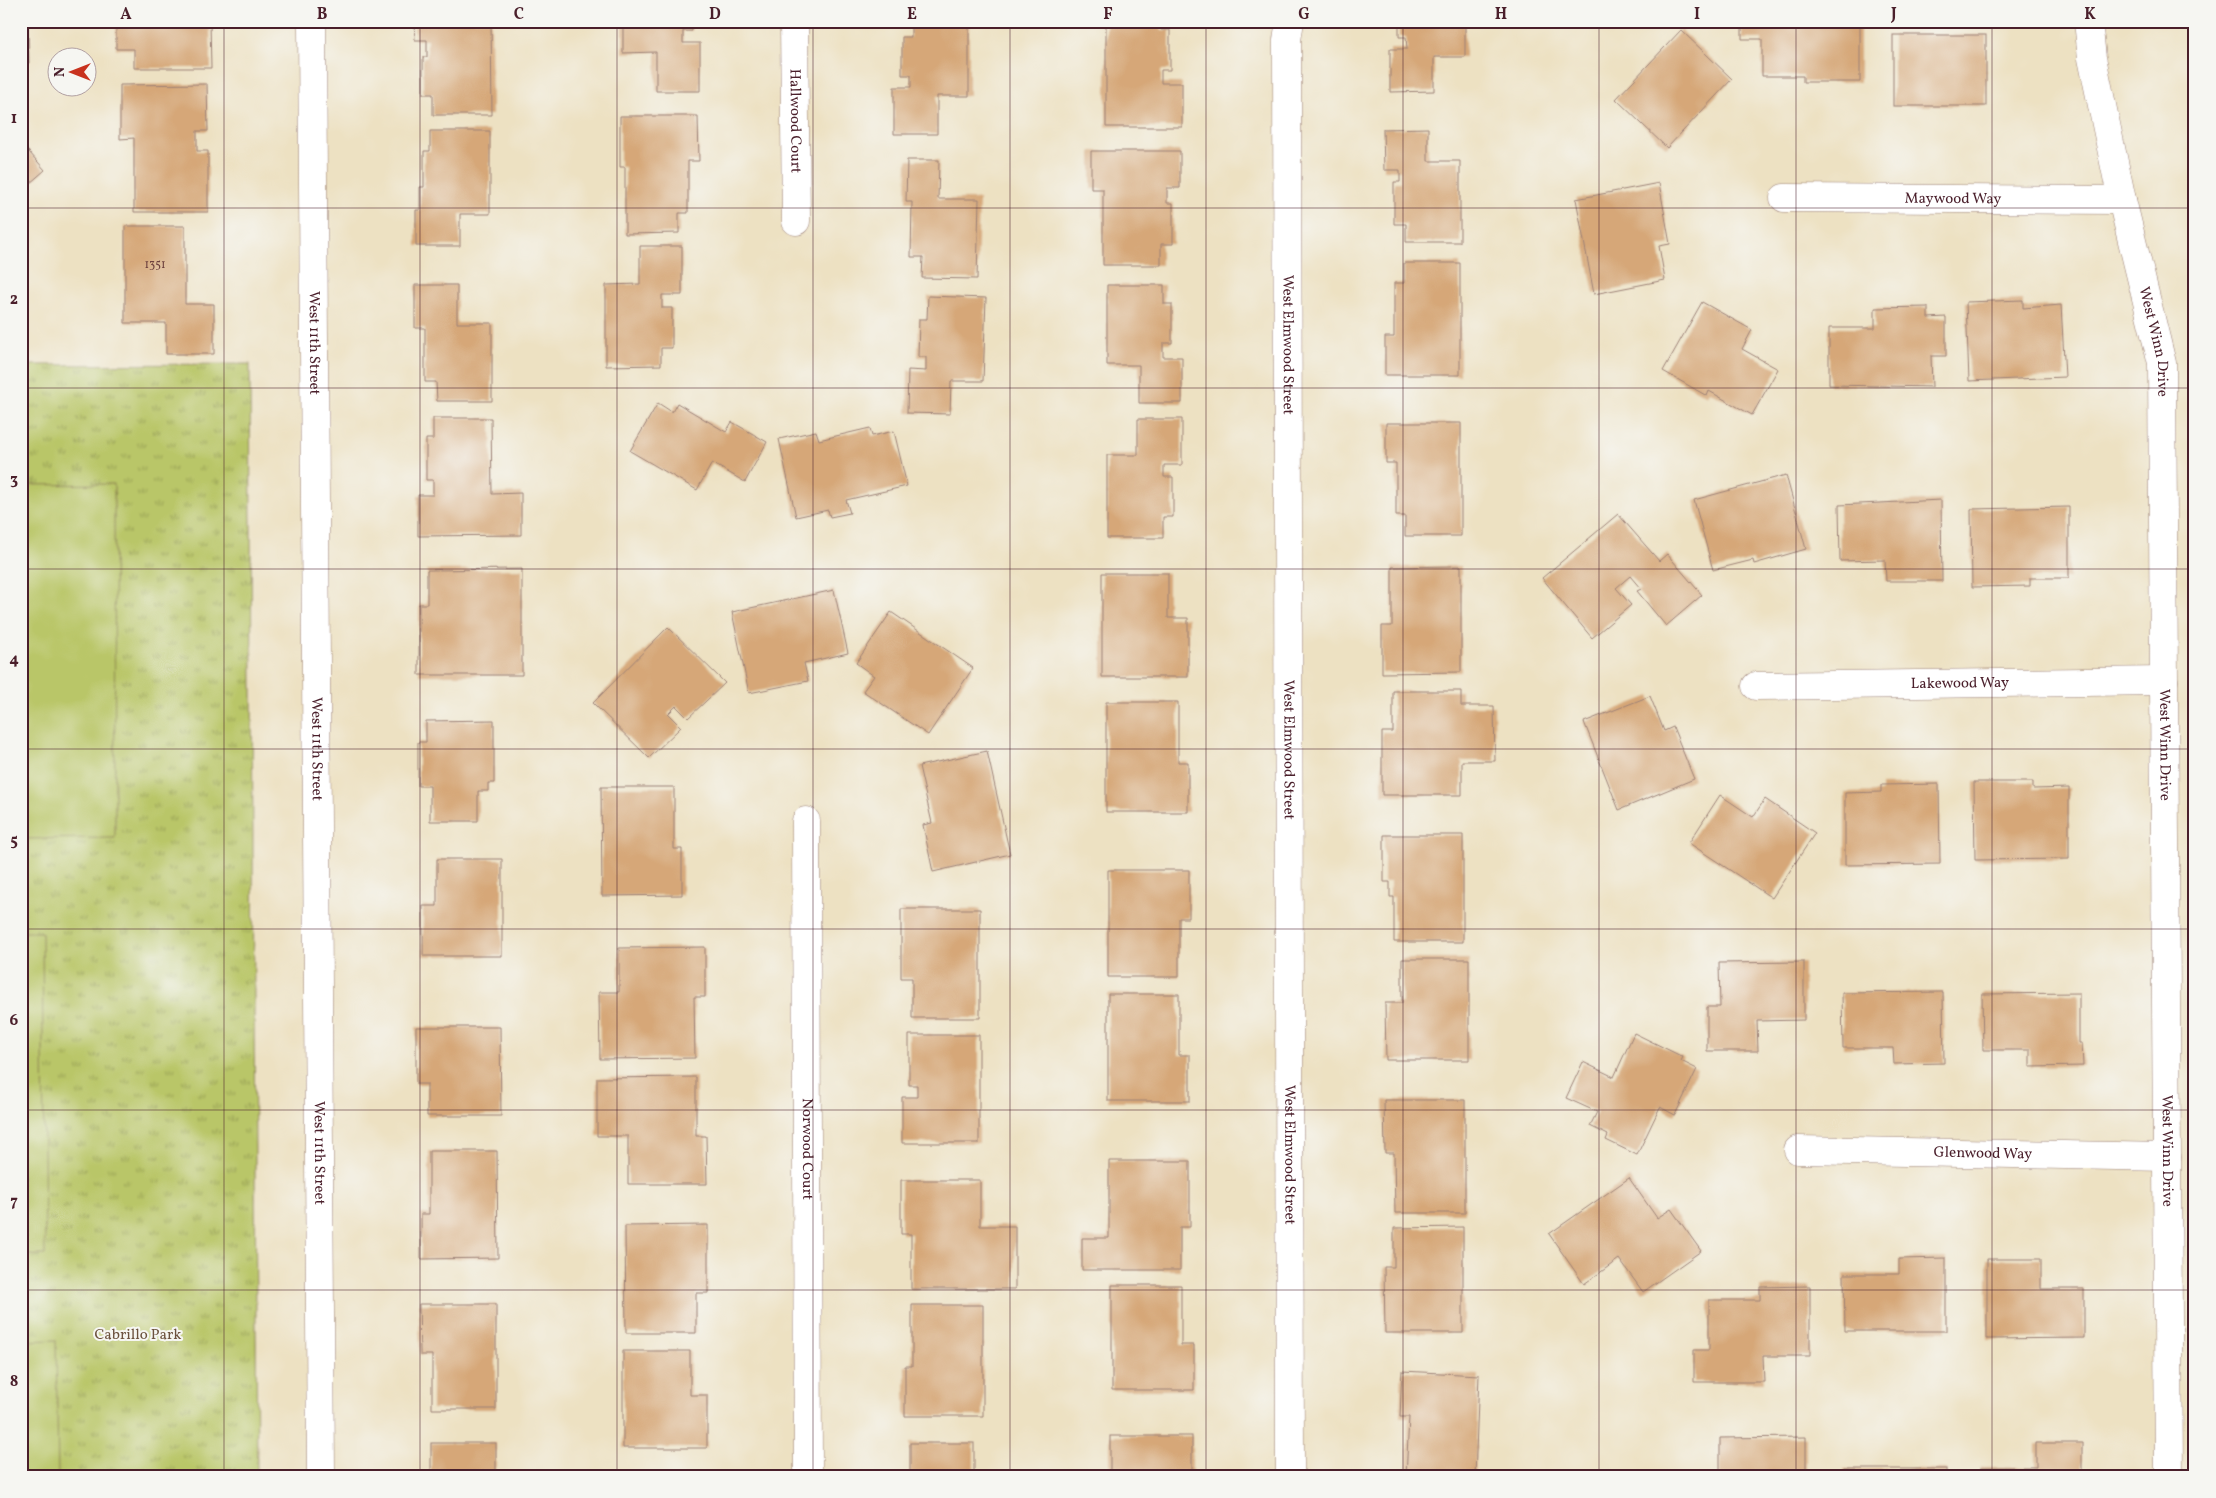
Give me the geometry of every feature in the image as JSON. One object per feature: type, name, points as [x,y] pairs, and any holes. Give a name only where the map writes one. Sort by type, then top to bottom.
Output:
[{"type":"street","name":"West 11th Street","points":[[312,21],[321,1477]]},
{"type":"street","name":"Hallwood Court","points":[[794,21],[796,221]]},
{"type":"street","name":"West Elmwood Street","points":[[1290,21],[1287,60],[1290,1477]]},
{"type":"street","name":"West Winn Drive","points":[[2088,21],[2092,58],[2122,200],[2162,363],[2169,1477]]},
{"type":"street","name":"Maywood Way","points":[[1784,198],[2122,200]]},
{"type":"street","name":"Lakewood Way","points":[[1756,686],[2164,680]]},
{"type":"street","name":"Norwood Court","points":[[806,821],[808,1477]]},
{"type":"street","name":"Glenwood Way","points":[[1798,1150],[2167,1157]]},
{"type":"green space","name":"Cabrillo Park","points":[[250,364],[257,1477],[21,1477],[21,365]]},
{"type":"green space","points":[[114,484],[115,838],[21,839],[21,485]]},
{"type":"green space","points":[[21,932],[42,932],[45,1255],[21,1255]]},
{"type":"green space","points":[[56,1340],[58,1477],[21,1477],[21,1341]]},
{"type":"building","points":[[21,21],[28,21],[29,63],[21,63]]},
{"type":"building","points":[[116,21],[210,22],[211,68],[134,68],[134,49],[116,49]]},
{"type":"building","points":[[414,21],[491,21],[492,115],[433,115],[433,94],[423,94],[423,57],[427,57],[427,40],[415,40]]},
{"type":"building","points":[[623,21],[692,21],[692,31],[683,31],[683,43],[700,43],[700,91],[656,91],[656,52],[623,53]]},
{"type":"building","points":[[911,21],[969,21],[969,96],[937,96],[937,134],[894,134],[894,87],[911,87],[911,75],[902,75],[902,37],[911,37]]},
{"type":"building","points":[[1106,21],[1161,21],[1161,30],[1170,30],[1170,70],[1161,70],[1161,83],[1182,83],[1182,127],[1106,127]]},
{"type":"building","points":[[1399,21],[1465,21],[1465,57],[1434,57],[1434,91],[1390,92],[1390,49],[1407,49],[1406,37],[1399,37]]},
{"type":"building","points":[[1742,21],[1860,21],[1860,82],[1803,82],[1803,76],[1762,76],[1762,39],[1742,39]]},
{"type":"building","points":[[1681,30],[1732,79],[1667,148],[1616,99]]},
{"type":"building","points":[[1893,35],[1986,35],[1986,106],[1893,106]]},
{"type":"building","points":[[207,84],[208,131],[197,131],[197,151],[208,151],[208,212],[134,212],[134,138],[120,139],[120,85]]},
{"type":"building","points":[[620,116],[698,116],[699,161],[688,161],[688,213],[679,213],[679,233],[625,234],[625,167],[620,167]]},
{"type":"building","points":[[1428,128],[1428,161],[1460,161],[1460,242],[1406,242],[1406,224],[1394,224],[1394,182],[1400,182],[1400,170],[1384,170],[1383,129]]},
{"type":"building","points":[[430,131],[490,131],[490,214],[460,214],[460,246],[416,246],[416,210],[420,210],[420,187],[424,187],[424,151],[430,151]]},
{"type":"building","points":[[21,143],[45,170],[21,191]]},
{"type":"building","points":[[1091,151],[1180,151],[1180,188],[1167,188],[1167,203],[1173,203],[1173,244],[1161,244],[1161,265],[1103,265],[1103,189],[1091,189]]},
{"type":"building","points":[[907,160],[939,160],[938,199],[979,199],[977,279],[922,278],[923,257],[911,257],[912,202],[906,202]]},
{"type":"building","points":[[1659,183],[1670,244],[1659,246],[1665,280],[1594,294],[1576,199]]},
{"type":"building","points":[[125,226],[185,226],[185,304],[214,304],[214,354],[166,354],[166,323],[125,323]]},
{"type":"building","points":[[640,246],[682,246],[682,295],[662,295],[662,308],[672,308],[672,348],[661,348],[661,365],[606,366],[606,285],[640,284]]},
{"type":"building","points":[[1404,263],[1460,263],[1460,375],[1385,375],[1385,337],[1394,337],[1394,283],[1404,283]]},
{"type":"building","points":[[415,285],[457,285],[457,323],[492,323],[492,401],[437,401],[436,382],[425,382],[425,328],[415,328]]},
{"type":"building","points":[[1107,285],[1164,285],[1164,304],[1172,304],[1172,343],[1163,343],[1163,357],[1182,357],[1182,403],[1139,403],[1139,365],[1107,365]]},
{"type":"building","points":[[928,296],[986,298],[983,381],[951,381],[950,414],[907,413],[908,370],[926,371],[926,357],[918,357],[919,319],[927,319]]},
{"type":"building","points":[[2023,300],[2023,308],[2061,305],[2065,377],[1969,381],[1966,302]]},
{"type":"building","points":[[1702,302],[1752,330],[1742,349],[1778,369],[1752,415],[1709,391],[1707,396],[1663,371]]},
{"type":"building","points":[[1928,307],[1928,318],[1946,317],[1946,356],[1931,356],[1932,387],[1829,385],[1829,328],[1875,328],[1875,308]]},
{"type":"building","points":[[658,403],[672,412],[677,403],[726,432],[732,422],[767,442],[745,482],[712,463],[697,490],[630,451]]},
{"type":"building","points":[[433,418],[491,418],[492,494],[521,493],[521,535],[418,536],[418,495],[433,495],[433,480],[426,480],[426,439],[433,439]]},
{"type":"building","points":[[1138,419],[1182,419],[1182,465],[1164,465],[1164,477],[1173,477],[1173,517],[1163,517],[1163,538],[1107,538],[1107,455],[1138,455]]},
{"type":"building","points":[[1386,423],[1461,423],[1461,536],[1405,536],[1405,516],[1396,516],[1396,463],[1386,463]]},
{"type":"building","points":[[870,428],[872,436],[894,431],[907,486],[846,500],[850,513],[830,517],[828,510],[796,517],[779,439],[816,431],[819,440]]},
{"type":"building","points":[[1786,475],[1806,549],[1754,564],[1753,560],[1713,570],[1694,500]]},
{"type":"building","points":[[1941,500],[1942,581],[1886,581],[1885,560],[1840,561],[1839,505]]},
{"type":"building","points":[[2069,507],[2069,578],[2030,578],[2030,586],[1972,587],[1971,509]]},
{"type":"building","points":[[1618,514],[1659,561],[1667,554],[1702,595],[1666,626],[1637,591],[1641,589],[1630,576],[1616,588],[1631,605],[1592,638],[1542,578]]},
{"type":"building","points":[[1461,566],[1461,672],[1382,673],[1382,626],[1392,626],[1392,567]]},
{"type":"building","points":[[522,569],[522,675],[419,675],[419,604],[427,604],[427,570]]},
{"type":"building","points":[[1102,573],[1168,573],[1168,618],[1188,618],[1188,677],[1102,677]]},
{"type":"building","points":[[834,590],[848,653],[804,663],[808,681],[749,693],[732,612]]},
{"type":"building","points":[[891,612],[973,668],[928,735],[863,691],[874,676],[856,663]]},
{"type":"building","points":[[668,627],[725,683],[688,718],[676,706],[668,714],[681,727],[649,758],[593,703]]},
{"type":"building","points":[[1393,691],[1461,691],[1461,706],[1494,706],[1495,761],[1462,761],[1462,795],[1382,795],[1382,732],[1393,732]]},
{"type":"building","points":[[1650,696],[1664,731],[1673,727],[1694,779],[1619,810],[1584,722]]},
{"type":"building","points":[[1106,702],[1178,702],[1178,762],[1188,762],[1188,812],[1106,812]]},
{"type":"building","points":[[494,720],[494,783],[488,783],[488,791],[478,791],[478,821],[430,821],[430,786],[418,786],[418,742],[426,742],[426,721]]},
{"type":"building","points":[[987,751],[1010,854],[933,872],[923,825],[932,823],[919,766]]},
{"type":"building","points":[[1974,782],[2033,782],[2033,789],[2069,788],[2069,859],[1975,860]]},
{"type":"building","points":[[1939,784],[1940,864],[1845,865],[1845,793],[1881,792],[1881,785]]},
{"type":"building","points":[[601,787],[674,787],[674,849],[682,849],[682,895],[602,896]]},
{"type":"building","points":[[1720,795],[1753,817],[1765,799],[1815,833],[1772,898],[1689,843]]},
{"type":"building","points":[[1384,835],[1463,835],[1463,942],[1394,942],[1394,897],[1390,897],[1390,882],[1384,882]]},
{"type":"building","points":[[437,859],[502,859],[502,956],[423,956],[423,906],[437,906]]},
{"type":"building","points":[[1108,870],[1189,870],[1189,918],[1179,918],[1179,977],[1108,977]]},
{"type":"building","points":[[901,909],[980,909],[980,1018],[912,1018],[912,978],[901,978]]},
{"type":"building","points":[[705,947],[705,997],[694,997],[695,1058],[600,1059],[599,992],[619,992],[619,948]]},
{"type":"building","points":[[1402,959],[1469,959],[1469,1060],[1386,1060],[1385,1003],[1402,1003]]},
{"type":"building","points":[[1804,962],[1804,1020],[1757,1021],[1758,1051],[1707,1051],[1707,1007],[1720,1007],[1719,963]]},
{"type":"building","points":[[1943,992],[1944,1063],[1894,1064],[1893,1048],[1843,1048],[1842,993]]},
{"type":"building","points":[[2079,993],[2079,1043],[2082,1043],[2083,1066],[2030,1067],[2030,1050],[1983,1050],[1982,994]]},
{"type":"building","points":[[1108,994],[1179,994],[1179,1055],[1190,1055],[1190,1101],[1108,1101]]},
{"type":"building","points":[[416,1027],[500,1027],[501,1116],[427,1116],[427,1084],[416,1084]]},
{"type":"building","points":[[1634,1033],[1683,1057],[1681,1061],[1697,1069],[1675,1115],[1660,1107],[1637,1155],[1606,1140],[1608,1135],[1590,1126],[1597,1112],[1566,1098],[1583,1062],[1614,1077]]},
{"type":"building","points":[[909,1035],[979,1035],[979,1143],[902,1143],[902,1097],[917,1097],[917,1085],[909,1085]]},
{"type":"building","points":[[696,1077],[696,1136],[706,1136],[707,1184],[628,1184],[628,1136],[597,1136],[597,1078]]},
{"type":"building","points":[[1384,1100],[1465,1100],[1465,1213],[1395,1213],[1394,1153],[1385,1153]]},
{"type":"building","points":[[429,1151],[497,1151],[498,1258],[421,1259],[421,1214],[429,1214]]},
{"type":"building","points":[[1109,1161],[1190,1161],[1190,1227],[1180,1227],[1180,1270],[1082,1270],[1082,1238],[1109,1238]]},
{"type":"building","points":[[1629,1178],[1657,1218],[1671,1209],[1701,1251],[1643,1292],[1619,1259],[1584,1284],[1549,1234]]},
{"type":"building","points":[[901,1180],[980,1180],[980,1226],[1015,1226],[1015,1289],[911,1289],[911,1234],[901,1234]]},
{"type":"building","points":[[708,1225],[708,1293],[696,1293],[696,1333],[626,1333],[625,1226]]},
{"type":"building","points":[[1463,1227],[1463,1333],[1385,1333],[1384,1267],[1394,1267],[1394,1228]]},
{"type":"building","points":[[1946,1258],[1946,1331],[1845,1331],[1844,1274],[1899,1274],[1899,1259]]},
{"type":"building","points":[[1987,1259],[2041,1259],[2041,1289],[2084,1289],[2084,1338],[1987,1339]]},
{"type":"building","points":[[1112,1285],[1181,1285],[1181,1345],[1194,1345],[1194,1390],[1112,1390]]},
{"type":"building","points":[[1810,1286],[1810,1356],[1763,1356],[1764,1382],[1694,1382],[1694,1350],[1709,1350],[1709,1300],[1760,1300],[1760,1287]]},
{"type":"building","points":[[419,1304],[496,1304],[496,1409],[432,1409],[432,1355],[420,1355]]},
{"type":"building","points":[[912,1305],[983,1305],[983,1416],[905,1416],[905,1366],[912,1366]]},
{"type":"building","points":[[623,1351],[690,1351],[690,1395],[707,1395],[707,1448],[623,1448]]},
{"type":"building","points":[[1402,1371],[1479,1375],[1475,1477],[1406,1477],[1409,1417],[1400,1417]]},
{"type":"building","points":[[1110,1436],[1192,1436],[1192,1477],[1110,1477]]},
{"type":"building","points":[[1806,1437],[1806,1477],[1720,1477],[1720,1438]]},
{"type":"building","points":[[431,1443],[496,1443],[496,1477],[431,1477]]},
{"type":"building","points":[[910,1443],[974,1443],[974,1477],[910,1477]]},
{"type":"building","points":[[2036,1443],[2082,1443],[2082,1477],[1981,1477],[1981,1467],[2036,1467]]},
{"type":"building","points":[[1844,1469],[1946,1469],[1946,1477],[1844,1477]]}]
